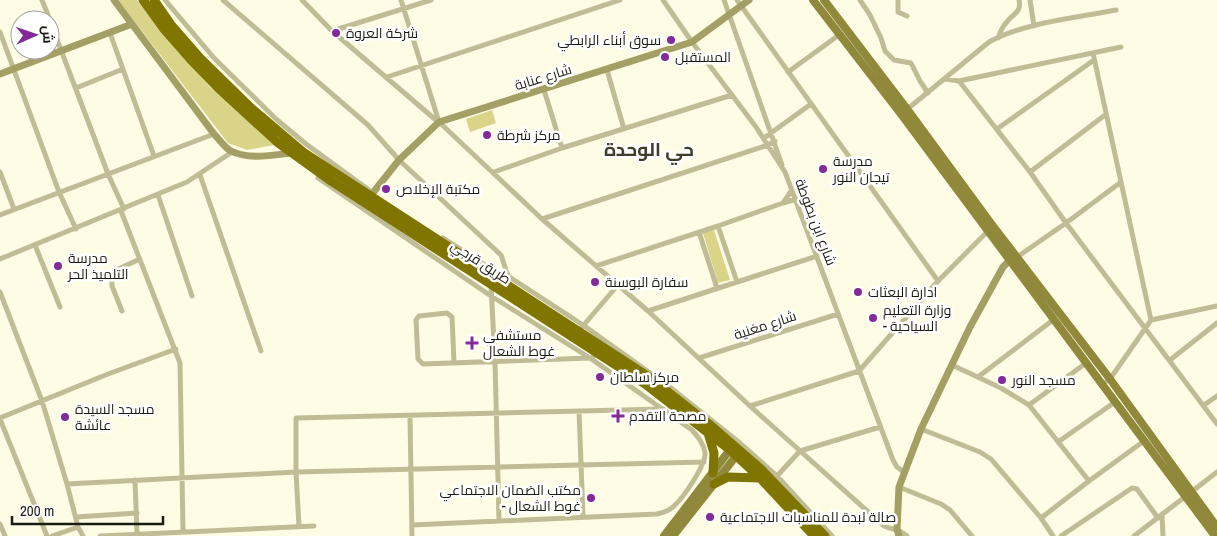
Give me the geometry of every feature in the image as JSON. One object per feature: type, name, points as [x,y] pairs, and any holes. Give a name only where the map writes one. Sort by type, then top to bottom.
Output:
[{"type":"highway","name":"طريق قرجي","points":[[142,0],[164,29],[218,88],[270,136],[291,152],[369,197],[581,328],[779,486],[825,536]]},
{"type":"highway","name":"طريق قرجي","points":[[154,0],[172,26],[200,58],[250,107],[303,152],[369,197],[491,286],[594,356],[647,381],[708,433],[735,450],[814,536]]},
{"type":"highway","points":[[708,433],[714,453],[713,473]]},
{"type":"highway","points":[[714,484],[728,477],[760,478]]},
{"type":"main road","points":[[114,0],[214,134],[232,152],[261,156],[291,152]]},
{"type":"main road","name":"شارع عنابة","points":[[369,197],[399,160],[439,122],[692,42],[730,14],[739,3],[749,0]]},
{"type":"main road","points":[[813,0],[990,229],[1110,380],[1189,494],[1215,536]]},
{"type":"main road","points":[[824,0],[907,109],[990,229]]},
{"type":"main road","points":[[0,74],[132,24]]},
{"type":"main road","points":[[1014,258],[1053,320],[1144,441],[1217,526]]},
{"type":"main road","points":[[898,532],[899,487],[921,429],[970,327],[1003,267],[1014,258]]},
{"type":"main road","points":[[673,536],[713,473],[735,450]]},
{"type":"main road","points":[[664,536],[714,484],[735,450]]},
{"type":"street","points":[[165,0],[214,58],[276,119],[369,197],[490,268],[508,276],[581,328],[671,388],[740,443],[777,476],[832,536]]},
{"type":"street","points":[[223,0],[368,125],[399,160],[501,255],[508,276]]},
{"type":"street","points":[[302,0],[332,31],[439,122],[542,219],[648,311],[750,406],[884,526],[907,536]]},
{"type":"street","points":[[401,0],[439,122]]},
{"type":"street","points":[[332,31],[430,0]]},
{"type":"street","points":[[387,77],[620,0]]},
{"type":"street","name":"شارع ابن بطوطة","points":[[663,0],[764,138],[785,172],[893,460],[897,467],[905,473]]},
{"type":"street","points":[[724,0],[785,172]]},
{"type":"street","points":[[860,0],[870,15],[885,50],[894,60],[911,63],[920,82],[928,93]]},
{"type":"street","points":[[898,0],[898,12],[906,16]]},
{"type":"street","points":[[998,38],[1005,23],[1019,11],[1019,0]]},
{"type":"street","points":[[1030,0],[1034,26]]},
{"type":"street","points":[[739,3],[938,281]]},
{"type":"street","points":[[901,114],[990,42],[998,38],[1034,26],[1116,10]]},
{"type":"street","points":[[0,32],[59,192],[76,229]]},
{"type":"street","points":[[110,33],[154,156]]},
{"type":"street","points":[[788,72],[839,35]]},
{"type":"street","points":[[60,46],[180,363],[183,531]]},
{"type":"street","points":[[945,79],[959,80],[1121,47]]},
{"type":"street","points":[[1093,53],[1151,320],[1110,380],[1102,384]]},
{"type":"street","points":[[997,129],[1094,60]]},
{"type":"street","points":[[76,88],[123,69]]},
{"type":"street","points":[[606,70],[624,129]]},
{"type":"street","points":[[959,80],[1030,172],[1217,424]]},
{"type":"street","points":[[544,90],[562,148]]},
{"type":"street","points":[[494,172],[562,148],[732,94]]},
{"type":"street","points":[[764,138],[811,104]]},
{"type":"street","points":[[1030,172],[1105,115]]},
{"type":"street","points":[[0,215],[214,134]]},
{"type":"street","points":[[542,219],[768,145],[775,141]]},
{"type":"street","points":[[0,259],[187,182],[232,152]]},
{"type":"street","points":[[0,172],[14,209]]},
{"type":"street","points":[[200,175],[261,351]]},
{"type":"street","points":[[318,178],[491,296],[594,356],[692,430],[701,440],[705,454],[701,470],[674,507],[656,514],[412,525]]},
{"type":"street","points":[[1014,258],[1066,223],[1121,182]]},
{"type":"street","points":[[783,202],[792,190]]},
{"type":"street","points":[[158,195],[192,296]]},
{"type":"street","points":[[596,266],[796,199]]},
{"type":"street","points":[[718,226],[737,282]]},
{"type":"street","points":[[750,406],[859,371],[938,281],[990,229]]},
{"type":"street","points":[[699,232],[717,288]]},
{"type":"street","points":[[35,245],[60,307]]},
{"type":"street","points":[[648,311],[817,256]]},
{"type":"street","points":[[122,311],[112,286],[112,274],[116,270],[140,259]]},
{"type":"street","points":[[491,286],[499,520]]},
{"type":"street","points":[[581,328],[617,286]]},
{"type":"street","points":[[0,292],[42,401],[78,527],[83,536]]},
{"type":"street","points":[[1151,320],[1217,306]]},
{"type":"street","points":[[454,362],[452,317],[447,313],[419,316],[416,320],[418,359],[423,364],[594,356]]},
{"type":"street","name":"شارع مغنية","points":[[700,358],[838,314]]},
{"type":"street","points":[[978,377],[1053,320]]},
{"type":"street","points":[[1170,360],[1217,323]]},
{"type":"street","points":[[47,536],[0,418],[108,374],[176,349]]},
{"type":"street","points":[[1029,405],[1086,363]]},
{"type":"street","points":[[952,365],[1029,405],[1089,481]]},
{"type":"street","points":[[1204,405],[1217,396]]},
{"type":"street","points":[[1058,442],[1115,402]]},
{"type":"street","points":[[299,527],[296,418],[663,409]]},
{"type":"street","points":[[579,411],[583,516]]},
{"type":"street","points":[[410,416],[412,536]]},
{"type":"street","points":[[777,476],[800,451],[880,427]]},
{"type":"street","points":[[921,429],[980,452],[991,459],[1041,518],[1053,536]]},
{"type":"street","points":[[1041,518],[1144,441]]},
{"type":"street","points":[[67,484],[296,472],[704,462]]},
{"type":"street","points":[[1134,536],[1217,472]]},
{"type":"street","points":[[135,480],[137,534]]},
{"type":"street","points":[[899,487],[941,504],[950,510],[972,536]]},
{"type":"street","points":[[1061,536],[1132,488],[1137,489],[1160,516],[1163,536]]},
{"type":"street","points":[[674,507],[686,515]]},
{"type":"street","points":[[76,517],[137,513]]},
{"type":"street","points":[[0,524],[5,536]]},
{"type":"street","points":[[100,536],[314,526]]},
{"type":"street","points":[[52,536],[78,527]]},
{"type":"shaded area","points":[[118,0],[137,0],[156,25],[210,87],[274,145],[247,150],[228,143]]},
{"type":"shaded area","points":[[492,110],[496,123],[470,132],[466,119]]},
{"type":"shaded area","points":[[714,230],[730,280],[718,283],[703,233]]},
{"type":"place","name":"شركة العروة","points":[[336,33]]},
{"type":"place","name":"سوق أبناء الرابطي","points":[[671,40]]},
{"type":"place","name":"المستقبل","points":[[665,57]]},
{"type":"place","name":"مركز شرطة","points":[[487,135]]},
{"type":"place","name":"مدرسة تيجان النور","points":[[823,169]]},
{"type":"place","name":"مكتبة الإخلاص","points":[[386,189]]},
{"type":"place","name":"مدرسة التلميذ الحر","points":[[58,266]]},
{"type":"place","name":"سفارة البوسنة","points":[[595,282]]},
{"type":"place","name":"ادارة البعثات","points":[[858,292]]},
{"type":"place","name":"وزارة التعليم - السياحية","points":[[873,318]]},
{"type":"place","name":"مستشفي غوط الشعال","points":[[472,343]]},
{"type":"place","name":"مركز سلطان","points":[[600,377]]},
{"type":"place","name":"مسجد النور","points":[[1002,380]]},
{"type":"place","name":"مصحة التقدم","points":[[618,416]]},
{"type":"place","name":"مسجد السيدة عائشة","points":[[65,417]]},
{"type":"place","name":"مكتب الضمان الاجتماعي - غوط الشعال","points":[[591,498]]},
{"type":"place","name":"صالة لبدة للمناسبات الاجتماعية","points":[[710,517]]},
{"type":"district","name":"حي الوحدة","points":[[649,149]]}]
